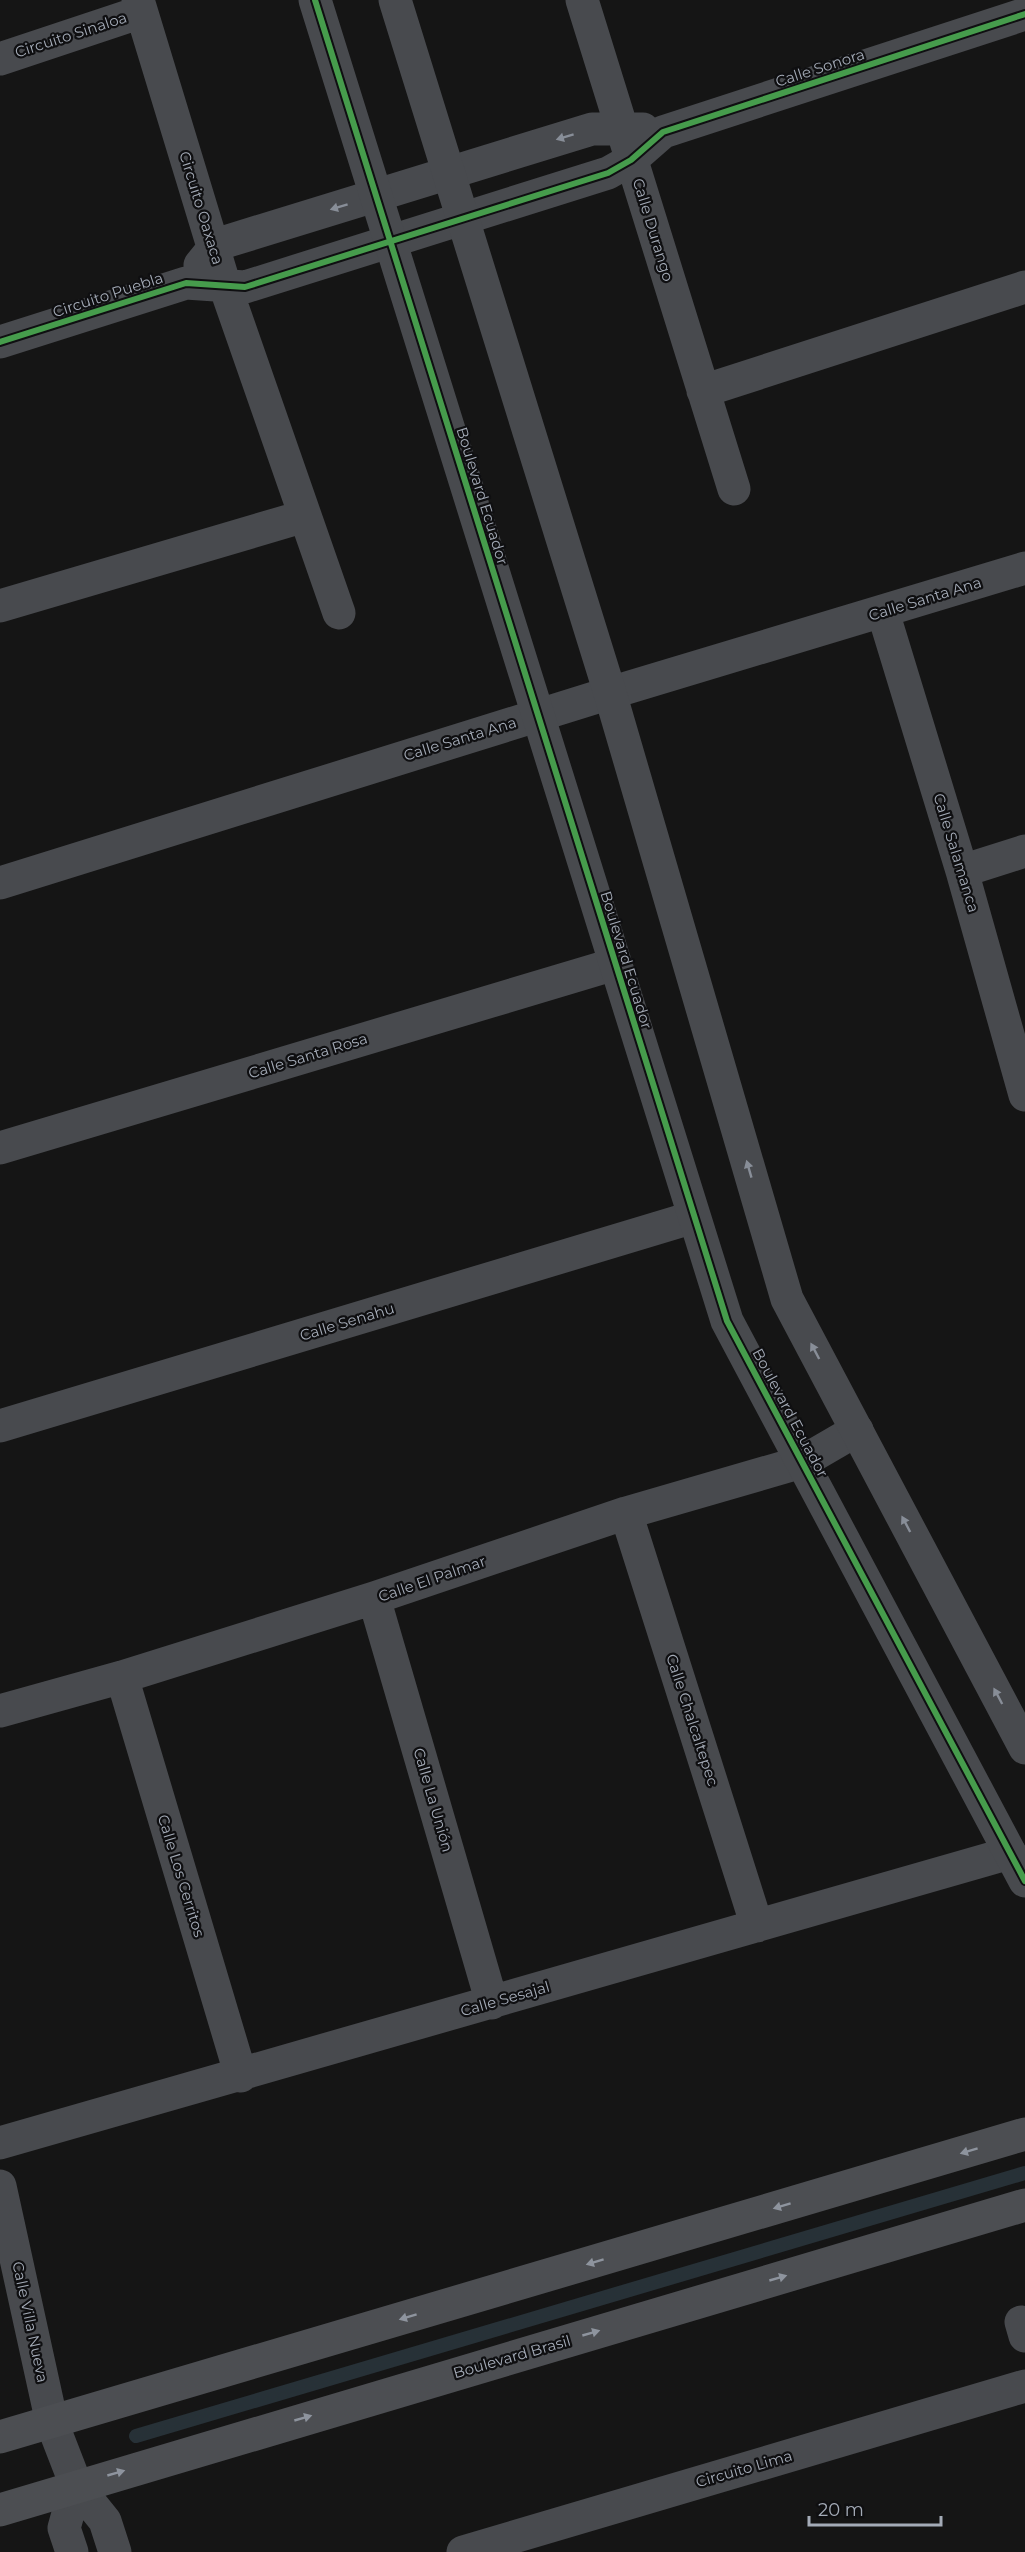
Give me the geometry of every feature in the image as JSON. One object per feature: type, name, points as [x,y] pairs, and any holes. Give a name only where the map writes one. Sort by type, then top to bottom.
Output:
[{"type":"main road","points":[[0,2438],[1025,2134]]},
{"type":"main road","name":"Boulevard Brasil","points":[[0,2510],[76,2485],[1025,2205]]},
{"type":"street","name":"Boulevard Ecuador","points":[[315,0],[727,1321],[1017,1867]]},
{"type":"street","points":[[395,0],[610,693],[787,1299],[1025,1748]]},
{"type":"street","name":"Calle Durango","points":[[582,0],[734,489]]},
{"type":"street","name":"Circuito Sinaloa","points":[[0,59],[140,6]]},
{"type":"street","name":"Circuito Oaxaca","points":[[140,6],[225,286],[339,613]]},
{"type":"street","name":"Calle Sonora","points":[[463,219],[608,173],[631,160],[663,132],[1025,14]]},
{"type":"street","name":"Calle Sonora","points":[[213,249],[228,241],[592,129],[622,127],[663,132]]},
{"type":"street","name":"Circuito Puebla","points":[[0,342],[186,283],[245,287],[463,219]]},
{"type":"street","name":"Circuito Puebla","points":[[186,283],[213,249]]},
{"type":"street","points":[[703,391],[1025,287]]},
{"type":"street","points":[[0,606],[305,516]]},
{"type":"street","name":"Calle Santa Ana","points":[[0,884],[538,715],[1025,568]]},
{"type":"street","name":"Calle Salamanca","points":[[883,612],[962,870],[1025,1095]]},
{"type":"street","points":[[962,870],[1025,852]]},
{"type":"street","name":"Calle Santa Rosa","points":[[0,1148],[615,964]]},
{"type":"street","name":"Calle Senahu","points":[[0,1426],[694,1217]]},
{"type":"street","name":"Calle El Palmar","points":[[0,1711],[122,1677],[374,1598],[626,1513],[802,1462],[856,1430]]},
{"type":"street","name":"Calle Chalcaltepec","points":[[626,1513],[757,1926]]},
{"type":"street","name":"Calle La Unión","points":[[374,1598],[492,2003]]},
{"type":"street","name":"Calle Los Cerritos","points":[[122,1677],[241,2076]]},
{"type":"street","name":"Calle Sesajal","points":[[0,2143],[241,2076],[757,1926],[1017,1867]]},
{"type":"street","name":"Calle Villa Nueva","points":[[0,2186],[52,2422],[76,2485],[105,2521],[115,2552]]},
{"type":"street","name":"Circuito Lima","points":[[463,2552],[1025,2386]]},
{"type":"street","points":[[72,2552],[64,2528],[76,2485]]},
{"type":"waterway","points":[[136,2436],[1025,2173]]},
{"type":"cycle path","points":[[315,0],[727,1321],[1025,1881]]},
{"type":"cycle path","points":[[0,342],[186,283],[245,287],[608,173],[631,160],[663,132],[1025,14]]}]
